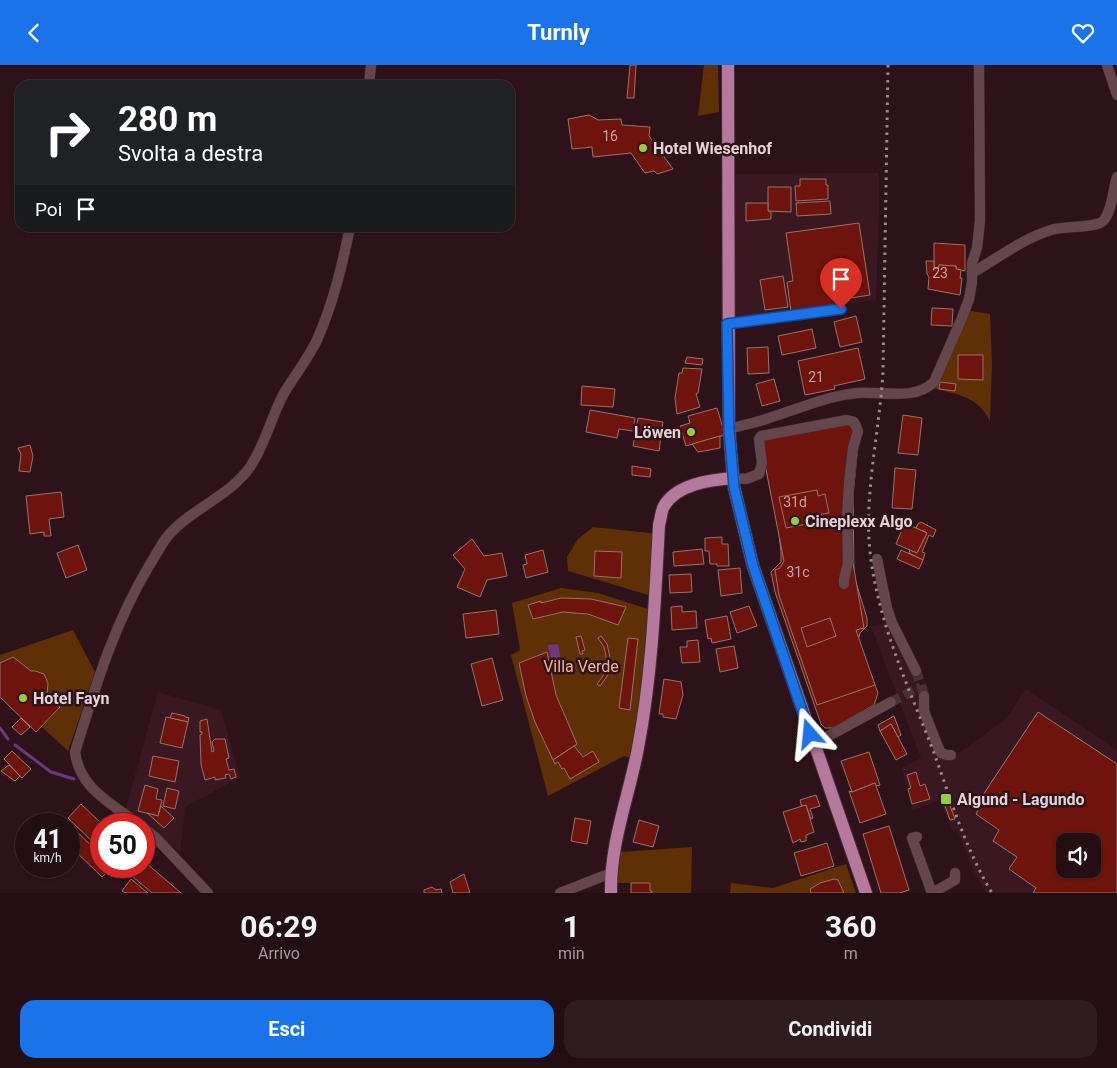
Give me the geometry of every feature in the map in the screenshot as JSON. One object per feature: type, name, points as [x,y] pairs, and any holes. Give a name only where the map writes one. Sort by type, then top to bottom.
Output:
[{"type":"main road","points":[[728,65],[727,324],[729,429],[733,478],[753,566],[866,893]]},
{"type":"main road","points":[[611,893],[611,873],[620,817],[638,748],[653,645],[659,525],[664,507],[675,494],[695,485],[733,478]]},
{"type":"street","points":[[369,80],[371,65]]},
{"type":"street","points":[[729,429],[842,395],[907,394],[919,392],[930,387],[934,382],[969,299],[972,263],[978,248],[980,221],[979,65]]},
{"type":"street","points":[[1107,65],[1117,95]]},
{"type":"street","points":[[972,273],[1039,234],[1063,227],[1099,224],[1108,214],[1117,177]]},
{"type":"street","points":[[123,813],[97,793],[83,778],[77,765],[75,752],[104,662],[122,617],[143,576],[166,538],[183,521],[235,483],[250,466],[270,428],[283,395],[316,341],[329,311],[349,232]]},
{"type":"street","points":[[727,324],[841,309]]},
{"type":"street","points":[[733,478],[746,479],[759,474],[762,463],[759,439],[761,436],[847,420],[854,422],[858,431],[853,448],[849,483],[847,516],[848,563],[844,585]]},
{"type":"street","points":[[877,559],[892,623],[916,671]]},
{"type":"street","points":[[924,696],[924,711],[938,747],[941,753],[951,755]]},
{"type":"street","points":[[814,744],[891,702]]},
{"type":"street","points":[[155,836],[208,893]]},
{"type":"street","points":[[918,837],[912,839],[932,893],[955,880],[955,873]]},
{"type":"street","points":[[560,893],[611,873]]},
{"type":"shaded area","points":[[879,173],[876,300],[735,320],[736,174]]},
{"type":"shaded area","points":[[893,621],[947,762],[1006,719],[1026,689],[1117,750],[1117,893],[986,893],[972,868],[958,831],[953,832],[940,800],[913,810],[902,768],[921,758],[871,627]]},
{"type":"shaded area","points":[[558,644],[563,673],[554,675],[548,645]]},
{"type":"shaded area","points":[[158,692],[221,710],[240,777],[185,807],[180,852],[155,834],[155,813],[125,812]]},
{"type":"green space","points":[[704,65],[718,65],[719,112],[698,116]]},
{"type":"green space","points":[[965,310],[990,314],[992,364],[990,421],[972,400],[930,387]]},
{"type":"green space","points":[[593,527],[659,534],[655,597],[568,571],[567,557],[578,539]]},
{"type":"green space","name":"Villa Verde","points":[[561,588],[598,593],[651,610],[632,758],[624,756],[548,796],[511,655],[520,650],[512,603]]},
{"type":"green space","points":[[73,630],[95,672],[68,751],[42,727],[60,707],[47,695],[48,683],[44,674],[31,671],[13,657],[0,663],[0,655]]},
{"type":"green space","points":[[692,847],[691,893],[652,893],[649,883],[616,883],[620,852]]},
{"type":"green space","points":[[846,864],[856,893],[730,893],[731,883],[773,888]]},
{"type":"building","points":[[630,65],[636,65],[634,98],[627,98]]},
{"type":"building","points":[[589,115],[598,120],[621,119],[622,125],[650,127],[649,136],[673,169],[657,174],[654,171],[645,173],[631,153],[593,157],[592,147],[572,149],[568,119]]},
{"type":"building","points":[[800,179],[826,179],[828,199],[796,201],[795,186],[800,186]]},
{"type":"building","points":[[768,187],[791,187],[791,212],[768,211]]},
{"type":"building","points":[[830,201],[831,214],[797,216],[796,203]]},
{"type":"building","points":[[746,203],[768,203],[771,219],[746,221]]},
{"type":"building","points":[[859,223],[870,295],[844,299],[845,303],[791,311],[787,282],[793,281],[786,233]]},
{"type":"building","points":[[934,243],[965,245],[965,271],[956,269],[956,266],[939,265],[939,268],[934,268]]},
{"type":"building","points":[[926,261],[934,261],[934,268],[939,268],[939,265],[956,266],[956,269],[961,270],[960,295],[928,289],[929,277]]},
{"type":"building","points":[[783,276],[788,307],[765,310],[760,280]]},
{"type":"building","points":[[932,308],[953,309],[952,326],[931,325]]},
{"type":"building","points":[[856,316],[862,342],[840,347],[834,322]]},
{"type":"building","points":[[812,329],[816,348],[782,355],[778,336]]},
{"type":"building","points":[[768,347],[769,373],[748,374],[747,348]]},
{"type":"building","points":[[858,348],[865,379],[834,386],[835,389],[805,395],[798,361]]},
{"type":"building","points":[[958,355],[983,355],[983,380],[958,379]]},
{"type":"building","points":[[687,357],[703,359],[702,365],[685,363]]},
{"type":"building","points":[[683,368],[702,369],[698,393],[696,394],[700,407],[677,414],[675,398],[679,373],[682,373]]},
{"type":"building","points":[[774,379],[780,401],[762,406],[756,384]]},
{"type":"building","points":[[940,382],[956,384],[955,391],[939,389]]},
{"type":"building","points":[[582,386],[615,389],[613,407],[581,405]]},
{"type":"building","points":[[717,408],[725,435],[686,446],[680,426],[690,423],[688,416]]},
{"type":"building","points":[[590,410],[635,418],[633,431],[619,429],[617,438],[586,432]]},
{"type":"building","points":[[903,415],[922,418],[918,455],[898,453]]},
{"type":"building","points":[[638,418],[663,422],[659,451],[633,446]]},
{"type":"building","points":[[847,424],[855,426],[853,494],[854,576],[867,618],[867,626],[860,633],[858,640],[878,693],[874,705],[833,728],[825,728],[821,724],[775,592],[771,572],[781,562],[781,552],[778,526],[760,439]]},
{"type":"building","points":[[847,424],[855,426],[859,434],[852,506],[852,557],[864,628],[856,630],[875,685],[817,705],[779,595],[775,570],[780,568],[784,561],[760,439]]},
{"type":"building","points":[[720,436],[720,448],[698,452],[692,444]]},
{"type":"building","points":[[30,445],[33,456],[30,472],[19,471],[21,454],[18,448]]},
{"type":"building","points":[[632,466],[651,469],[650,477],[632,475]]},
{"type":"building","points":[[895,468],[916,470],[912,509],[892,508]]},
{"type":"building","points":[[817,490],[818,496],[825,494],[829,513],[821,514],[823,521],[786,528],[779,497]]},
{"type":"building","points":[[61,492],[64,517],[49,519],[51,536],[44,536],[44,532],[30,534],[26,496]]},
{"type":"building","points":[[921,522],[936,530],[933,537],[929,535],[922,552],[925,553],[923,560],[909,553],[910,550],[917,553],[927,533],[916,528]]},
{"type":"building","points":[[905,523],[927,533],[917,553],[896,544]]},
{"type":"building","points":[[722,537],[722,544],[728,544],[729,566],[710,564],[709,551],[705,551],[705,538]]},
{"type":"building","points":[[472,539],[484,556],[502,553],[507,576],[487,580],[480,597],[457,587],[465,569],[453,555]]},
{"type":"building","points":[[78,545],[87,570],[66,578],[57,553]]},
{"type":"building","points":[[702,549],[704,564],[674,566],[673,552]]},
{"type":"building","points":[[543,550],[548,572],[526,578],[523,565],[527,564],[525,555]]},
{"type":"building","points":[[901,550],[923,560],[919,569],[897,559]]},
{"type":"building","points":[[595,551],[622,552],[621,578],[594,576]]},
{"type":"building","points":[[740,568],[742,593],[721,596],[718,570]]},
{"type":"building","points":[[691,574],[692,592],[670,593],[669,575]]},
{"type":"building","points":[[561,598],[591,599],[626,607],[618,625],[588,614],[563,612],[533,619],[528,605]]},
{"type":"building","points":[[682,606],[682,612],[696,611],[697,628],[672,630],[671,607]]},
{"type":"building","points":[[749,606],[757,626],[737,633],[730,612]]},
{"type":"building","points":[[496,610],[499,634],[466,638],[463,614]]},
{"type":"building","points":[[727,616],[731,639],[712,643],[711,638],[708,639],[705,620]]},
{"type":"building","points":[[830,618],[836,636],[807,647],[801,628]]},
{"type":"building","points":[[581,636],[585,650],[582,651],[583,654],[580,654],[576,637]]},
{"type":"building","points":[[601,636],[607,644],[611,662],[610,672],[600,686],[597,684],[603,676],[606,667],[604,647],[598,638]]},
{"type":"building","points":[[628,638],[638,639],[630,710],[619,708]]},
{"type":"building","points":[[698,640],[700,662],[682,663],[680,647],[687,647],[687,641]]},
{"type":"building","points":[[734,646],[738,668],[720,672],[716,649]]},
{"type":"building","points":[[547,652],[556,695],[577,744],[553,760],[535,722],[526,696],[519,663]]},
{"type":"building","points":[[13,657],[31,671],[44,674],[48,683],[47,695],[60,707],[36,732],[0,697],[0,663]]},
{"type":"building","points":[[492,658],[503,700],[482,706],[471,664]]},
{"type":"building","points":[[664,679],[681,682],[683,695],[676,719],[663,717],[663,714],[659,714]]},
{"type":"building","points":[[1038,712],[1117,764],[1117,893],[1033,893],[1036,888],[1009,869],[1017,857],[993,841],[999,830],[976,814],[982,803],[979,801]]},
{"type":"building","points":[[172,713],[189,718],[188,722],[170,718]]},
{"type":"building","points":[[894,716],[901,735],[898,737],[891,724],[880,731],[878,725]]},
{"type":"building","points":[[166,717],[188,722],[182,748],[160,743]]},
{"type":"building","points":[[21,718],[30,727],[21,735],[12,727]]},
{"type":"building","points":[[207,719],[212,752],[214,751],[212,742],[215,739],[225,739],[229,758],[226,759],[229,770],[234,769],[236,777],[231,779],[229,774],[225,775],[226,778],[215,780],[215,777],[205,780],[201,764],[200,735],[202,732],[200,732],[200,721]]},
{"type":"building","points":[[891,724],[907,754],[896,760],[880,731]]},
{"type":"building","points":[[574,746],[583,757],[593,751],[599,762],[570,779],[564,768],[562,769],[558,762],[555,764],[553,760]]},
{"type":"building","points":[[12,751],[31,769],[22,778],[4,759]]},
{"type":"building","points":[[869,752],[880,785],[876,786],[875,783],[852,792],[841,761]]},
{"type":"building","points":[[153,756],[179,761],[175,782],[149,776]]},
{"type":"building","points":[[9,765],[20,776],[15,781],[1,771]]},
{"type":"building","points":[[916,772],[920,786],[925,784],[930,799],[912,804],[908,789],[911,788],[907,775]]},
{"type":"building","points":[[875,783],[886,814],[860,823],[849,791],[852,792]]},
{"type":"building","points":[[145,785],[158,789],[156,799],[162,800],[158,816],[155,815],[155,813],[138,811]]},
{"type":"building","points":[[167,788],[179,791],[175,809],[163,806]]},
{"type":"building","points":[[816,795],[820,806],[810,809],[813,818],[811,819],[806,805],[802,807],[800,800]]},
{"type":"building","points":[[946,795],[955,819],[950,820],[942,797]]},
{"type":"building","points":[[81,804],[90,813],[90,839],[80,830],[80,813],[73,813]]},
{"type":"building","points":[[806,805],[814,832],[806,835],[806,841],[801,842],[800,839],[793,843],[783,812]]},
{"type":"building","points":[[161,806],[174,818],[164,828],[155,820],[155,815],[158,816]]},
{"type":"building","points":[[575,818],[591,821],[587,844],[571,841]]},
{"type":"building","points":[[639,820],[659,826],[653,847],[633,842]]},
{"type":"building","points":[[889,826],[909,890],[900,893],[881,893],[863,834]]},
{"type":"building","points":[[80,835],[90,844],[90,865],[80,856]]},
{"type":"building","points":[[827,843],[834,866],[801,876],[794,853]]},
{"type":"building","points":[[155,871],[181,893],[152,893],[134,878],[155,878]]},
{"type":"building","points":[[464,874],[470,893],[453,893],[450,882]]},
{"type":"building","points":[[131,879],[148,893],[125,893],[122,891]]},
{"type":"building","points":[[834,879],[838,880],[844,893],[811,893],[810,889],[820,883]]},
{"type":"building","points":[[631,883],[650,883],[650,891],[652,893],[631,893]]},
{"type":"building","points":[[432,887],[436,890],[441,889],[442,893],[424,893],[424,890]]},
{"type":"waterway","points":[[0,728],[8,739]]},
{"type":"waterway","points":[[15,745],[51,772],[74,779]]},
{"type":"tunnel","points":[[916,671],[924,694]]},
{"type":"tunnel","points":[[891,702],[921,687]]},
{"type":"railway","points":[[888,65],[883,371],[871,477],[869,540],[872,568],[885,622],[903,675],[974,860],[992,893]]},
{"type":"place","name":"Hotel Wiesenhof","points":[[643,148]]},
{"type":"place","name":"Löwen","points":[[691,432]]},
{"type":"place","name":"Cineplexx Algo","points":[[795,521]]},
{"type":"place","name":"Hotel Fayn","points":[[23,698]]},
{"type":"place","name":"Algund - Lagundo","points":[[946,799]]},
{"type":"route","points":[[810,734],[753,566],[734,487],[729,429],[727,324],[841,309]]}]
